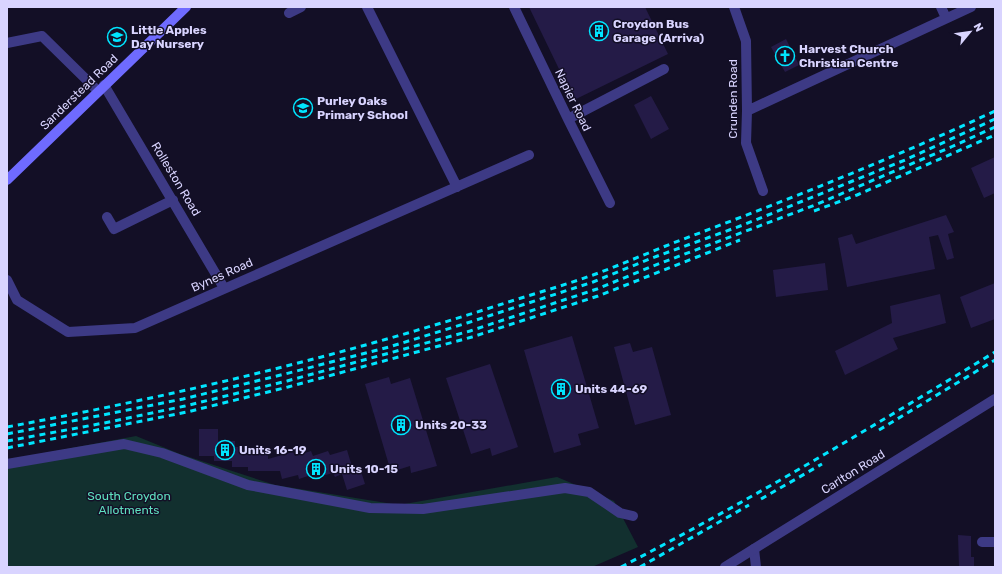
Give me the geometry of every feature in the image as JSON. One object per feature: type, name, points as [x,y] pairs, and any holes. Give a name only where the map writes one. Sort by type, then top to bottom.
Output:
[{"type":"main road","name":"Sanderstead Road","points":[[7,180],[186,7]]},
{"type":"street","points":[[290,13],[301,7]]},
{"type":"street","points":[[367,7],[457,187]]},
{"type":"street","name":"Napier Road","points":[[514,7],[610,203]]},
{"type":"street","name":"Crunden Road","points":[[734,7],[746,41],[746,143],[763,191]]},
{"type":"street","points":[[940,7],[946,18]]},
{"type":"street","points":[[747,111],[971,7]]},
{"type":"street","name":"Rolleston Road","points":[[7,43],[42,36],[101,88],[173,200],[224,288]]},
{"type":"street","points":[[568,119],[664,70]]},
{"type":"street","name":"Bynes Road","points":[[7,280],[17,300],[68,332],[135,328],[529,155]]},
{"type":"street","points":[[106,217],[114,230],[173,200]]},
{"type":"street","name":"Carlton Road","points":[[725,567],[995,399]]},
{"type":"street","points":[[7,464],[124,444],[162,453],[248,485],[370,508],[423,509],[565,488],[589,492],[620,513],[633,516]]},
{"type":"street","points":[[982,542],[995,542]]},
{"type":"street","points":[[754,549],[756,567]]},
{"type":"green space","name":"South Croydon Allotments","points":[[136,436],[180,454],[275,485],[399,505],[557,477],[614,501],[638,547],[592,567],[7,567],[7,460]]},
{"type":"building","name":"Croydon Bus Garage (Arriva)","points":[[529,7],[645,7],[668,54],[574,100]]},
{"type":"building","name":"Harvest Church Christian Centre","points":[[786,39],[799,65],[785,72],[771,47]]},
{"type":"building","points":[[651,96],[669,129],[651,139],[634,105]]},
{"type":"building","points":[[995,157],[995,193],[984,198],[971,168]]},
{"type":"building","points":[[946,215],[954,232],[948,234],[954,258],[947,260],[938,235],[929,237],[935,269],[847,287],[838,238],[852,234],[856,244]]},
{"type":"building","points":[[825,263],[828,290],[776,297],[773,270]]},
{"type":"building","points":[[995,283],[995,319],[971,328],[960,297]]},
{"type":"building","points":[[940,294],[946,323],[893,338],[898,349],[845,375],[835,351],[892,323],[890,306]]},
{"type":"building","name":"Units 44-69","points":[[572,336],[599,428],[578,434],[581,445],[554,453],[524,350]]},
{"type":"building","points":[[630,343],[633,352],[652,347],[671,415],[635,425],[614,347]]},
{"type":"building","points":[[490,364],[518,447],[492,456],[490,448],[471,454],[446,378]]},
{"type":"building","name":"Units 20-33","points":[[389,377],[391,384],[410,378],[437,466],[411,473],[410,466],[391,472],[365,384]]},
{"type":"building","points":[[199,429],[218,429],[218,441],[235,441],[235,447],[251,447],[251,452],[268,452],[268,459],[293,452],[295,456],[311,451],[313,456],[328,451],[330,455],[347,450],[353,470],[360,468],[365,484],[347,490],[342,474],[335,477],[333,473],[318,477],[317,473],[299,479],[298,475],[282,479],[280,471],[248,471],[248,467],[232,467],[232,461],[214,461],[214,456],[199,456]]},
{"type":"building","points":[[958,535],[971,536],[971,557],[974,557],[974,567],[959,567]]},
{"type":"railway","points":[[7,427],[131,402],[255,374],[378,342],[570,283],[760,210],[917,146],[995,111]]},
{"type":"railway","points":[[7,434],[183,399],[389,347],[467,323],[593,282],[652,258],[743,225],[905,160],[995,119]]},
{"type":"railway","points":[[7,441],[185,406],[287,381],[470,331],[597,289],[653,266],[815,205],[995,127]]},
{"type":"railway","points":[[814,211],[857,195],[995,135]]},
{"type":"railway","points":[[7,448],[187,412],[288,387],[472,337],[598,296],[740,240]]},
{"type":"railway","points":[[621,567],[763,490],[995,352]]},
{"type":"railway","points":[[879,430],[995,360]]},
{"type":"railway","points":[[761,499],[822,464]]},
{"type":"railway","points":[[640,567],[749,505]]},
{"type":"place","name":"Croydon Bus Garage (Arriva)","points":[[599,31]]},
{"type":"place","name":"Little Apples Day Nursery","points":[[117,37]]},
{"type":"place","name":"Harvest Church Christian Centre","points":[[785,56]]},
{"type":"place","name":"Purley Oaks Primary School","points":[[303,108]]},
{"type":"place","name":"Units 44-69","points":[[561,389]]},
{"type":"place","name":"Units 20-33","points":[[401,425]]},
{"type":"place","name":"Units 16-19","points":[[225,450]]},
{"type":"place","name":"Units 10-15","points":[[316,469]]}]
